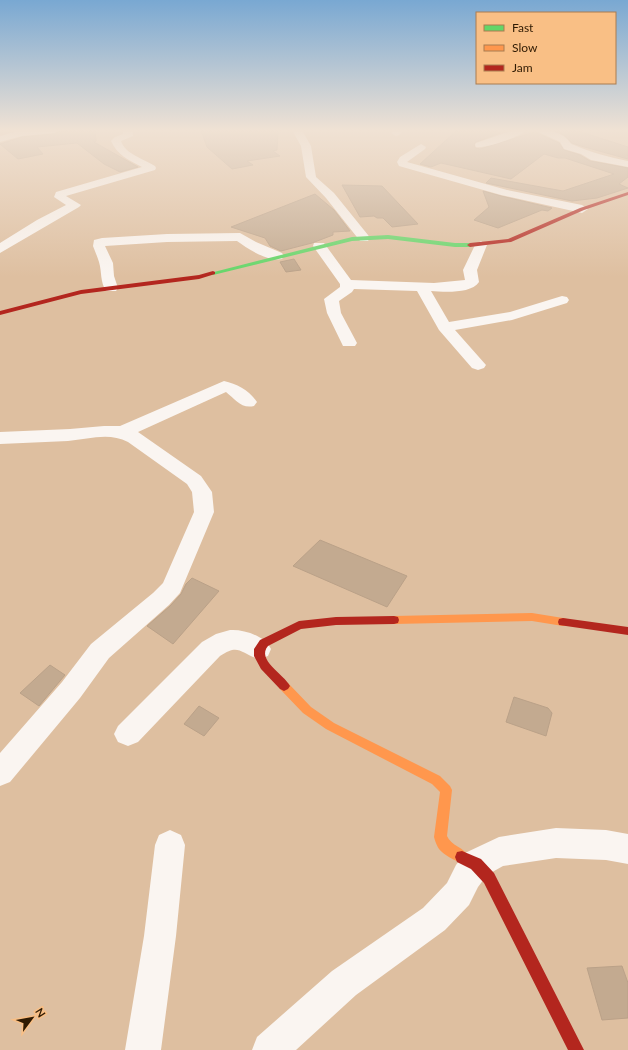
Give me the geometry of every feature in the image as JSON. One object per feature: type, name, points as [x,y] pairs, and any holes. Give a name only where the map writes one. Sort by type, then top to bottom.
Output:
[{"type":"street","points":[[0,249],[41,223],[75,205],[60,197],[60,194],[112,179]]},
{"type":"street","points":[[313,179],[326,191],[348,221],[364,238]]},
{"type":"street","points":[[456,179],[505,193],[582,209]]},
{"type":"street","points":[[0,313],[71,294],[199,276],[319,246],[364,238],[388,237],[434,244],[481,245],[509,241],[582,209],[628,193]]},
{"type":"street","points":[[111,288],[106,263],[98,246],[102,242],[166,238],[240,237],[251,245],[277,256]]},
{"type":"street","points":[[347,284],[422,287],[471,285],[470,270],[481,245]]},
{"type":"street","points":[[319,246],[347,284],[347,289],[331,299],[334,313],[349,343]]},
{"type":"street","points":[[422,287],[427,301],[444,327],[478,365]]},
{"type":"street","points":[[444,327],[512,316],[562,300]]},
{"type":"street","points":[[123,432],[224,386],[232,388],[248,402]]},
{"type":"street","points":[[0,438],[70,435],[104,431],[123,432],[135,438],[194,480],[202,492],[204,512],[172,587],[161,599],[100,651],[71,690],[0,773]]},
{"type":"street","points":[[576,1050],[498,892],[489,878],[476,864],[452,852],[444,846],[440,837],[446,790],[436,780],[330,726],[307,710],[265,666],[259,656],[259,649],[264,643],[299,625],[336,621],[532,617],[628,631]]},
{"type":"street","points":[[128,734],[211,649],[224,640],[240,639],[259,649]]},
{"type":"street","points":[[270,1050],[308,1014],[344,984],[434,919],[458,894],[467,876],[476,864],[499,852],[556,843],[606,845],[628,849]]},
{"type":"street","points":[[143,1050],[160,936],[170,845]]},
{"type":"building","points":[[490,179],[497,179],[563,191],[599,179],[625,179],[619,184],[628,188],[597,198],[572,201],[486,183]]},
{"type":"building","points":[[342,185],[382,186],[418,224],[392,227],[383,218],[377,218],[374,216],[360,217]]},
{"type":"building","points":[[483,191],[552,208],[548,211],[542,210],[498,228],[474,220],[489,207]]},
{"type":"building","points":[[315,194],[334,210],[350,231],[333,232],[333,235],[312,243],[281,251],[270,246],[265,238],[231,227]]},
{"type":"building","points":[[294,259],[301,270],[286,272],[280,262]]},
{"type":"building","points":[[320,540],[407,576],[387,607],[293,566]]},
{"type":"building","points":[[192,578],[219,591],[173,644],[147,626],[170,606],[181,594],[186,584]]},
{"type":"building","points":[[50,665],[65,675],[39,706],[20,693]]},
{"type":"building","points":[[514,697],[548,708],[552,713],[546,736],[506,722]]},
{"type":"building","points":[[199,706],[219,718],[204,736],[184,724]]},
{"type":"building","points":[[622,966],[628,983],[628,1018],[602,1020],[587,968]]},
{"type":"traffic: fast","points":[[213,273],[352,239],[388,237],[455,245],[470,245]]},
{"type":"traffic: slow","points":[[394,620],[532,617],[563,622]]},
{"type":"traffic: slow","points":[[284,686],[307,710],[330,726],[436,780],[446,790],[440,837],[444,845],[462,857]]},
{"type":"traffic: jam","points":[[470,245],[509,241],[582,209],[628,193]]},
{"type":"traffic: jam","points":[[0,313],[81,292],[199,277],[213,273]]},
{"type":"traffic: jam","points":[[284,686],[265,666],[259,656],[259,649],[264,643],[299,625],[336,621],[394,620]]},
{"type":"traffic: jam","points":[[563,622],[628,631]]},
{"type":"traffic: jam","points":[[462,857],[476,864],[489,878],[576,1050]]}]
